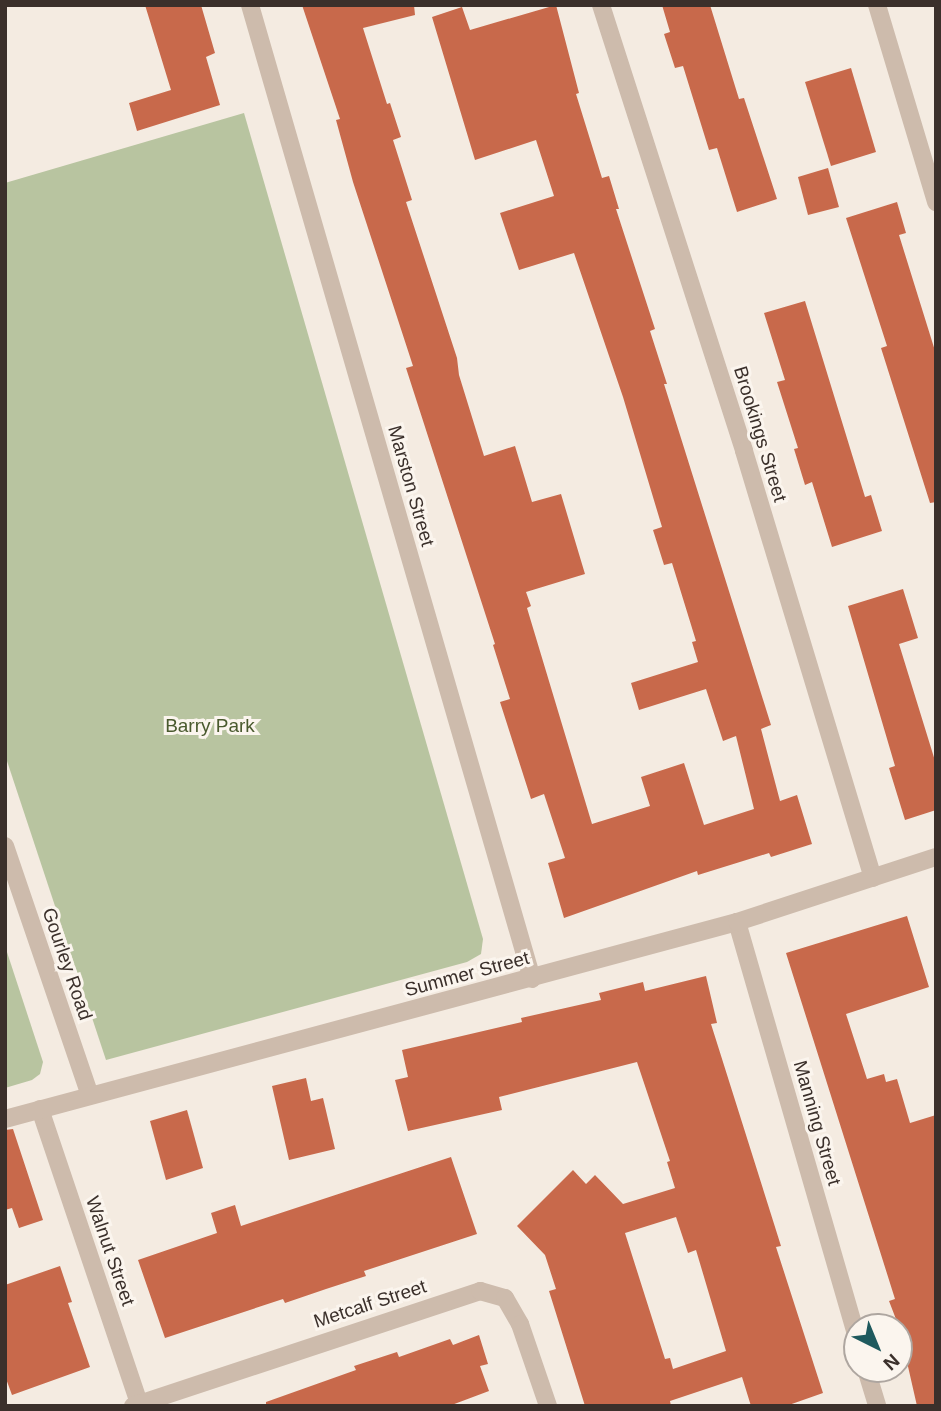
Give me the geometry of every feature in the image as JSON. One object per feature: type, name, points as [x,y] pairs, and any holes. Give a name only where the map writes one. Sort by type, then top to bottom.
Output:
[{"type":"street","name":"Marston Street","points":[[250,5],[532,978]]},
{"type":"street","name":"Brookings Street","points":[[601,5],[744,451],[873,877]]},
{"type":"street","points":[[877,5],[936,202]]},
{"type":"street","name":"Gourley Road","points":[[5,846],[90,1095]]},
{"type":"street","name":"Summer Street","points":[[5,1119],[737,922],[936,857]]},
{"type":"street","name":"Manning Street","points":[[737,922],[850,1313]]},
{"type":"street","name":"Walnut Street","points":[[40,1110],[137,1404]]},
{"type":"street","name":"Metcalf Street","points":[[137,1404],[480,1291],[505,1298],[520,1324],[548,1406]]},
{"type":"street","points":[[870,1383],[877,1406]]},
{"type":"green space","name":"Barry Park","points":[[244,113],[483,939],[481,954],[467,962],[106,1060],[5,755],[5,183]]},
{"type":"green space","points":[[5,946],[43,1062],[40,1074],[32,1080],[5,1088]]},
{"type":"building","points":[[145,5],[201,5],[215,53],[206,57],[220,105],[137,131],[129,103],[171,90]]},
{"type":"building","points":[[302,5],[414,5],[415,15],[363,28],[387,104],[390,103],[401,137],[393,140],[412,200],[406,202],[457,358],[459,375],[484,456],[515,446],[532,502],[561,494],[585,574],[526,592],[531,606],[527,608],[592,824],[650,806],[641,777],[684,763],[704,825],[754,809],[736,736],[723,741],[706,689],[639,710],[631,683],[698,662],[692,642],[696,641],[672,563],[664,565],[653,530],[662,527],[623,397],[574,253],[519,270],[500,213],[554,196],[536,140],[475,160],[432,17],[462,7],[470,30],[556,5],[579,93],[576,94],[602,178],[609,176],[619,209],[616,209],[655,329],[650,331],[667,384],[664,384],[771,725],[761,729],[780,801],[797,795],[812,844],[771,857],[769,853],[698,875],[697,871],[564,918],[548,863],[565,858],[544,794],[531,799],[500,702],[510,699],[493,645],[495,644],[406,368],[413,366],[353,182],[336,120],[340,119]]},
{"type":"building","points":[[662,5],[710,5],[739,99],[744,98],[777,199],[737,212],[717,148],[709,150],[683,66],[675,68],[664,34],[670,32]]},
{"type":"building","points":[[851,68],[876,152],[831,166],[805,82]]},
{"type":"building","points":[[828,168],[839,207],[808,215],[798,177]]},
{"type":"building","points":[[897,202],[906,233],[899,235],[936,354],[936,502],[930,503],[881,348],[887,346],[846,218]]},
{"type":"building","points":[[805,301],[865,497],[871,495],[882,531],[832,547],[812,482],[805,485],[794,449],[798,448],[777,382],[785,380],[764,313]]},
{"type":"building","points":[[903,589],[918,638],[899,644],[936,764],[936,810],[905,820],[889,768],[895,766],[848,606]]},
{"type":"building","points":[[907,916],[929,987],[846,1014],[867,1079],[884,1074],[886,1082],[897,1079],[910,1123],[936,1115],[936,1406],[917,1406],[912,1383],[913,1313],[894,1313],[889,1301],[895,1299],[786,953]]},
{"type":"building","points":[[706,976],[717,1023],[711,1024],[781,1246],[776,1247],[823,1393],[786,1406],[751,1406],[742,1377],[670,1401],[671,1406],[585,1406],[549,1291],[556,1289],[545,1255],[517,1226],[573,1170],[586,1184],[595,1175],[623,1204],[675,1188],[667,1162],[670,1161],[637,1062],[499,1097],[502,1110],[408,1131],[395,1080],[408,1077],[402,1050],[601,1000],[599,993],[643,982],[645,991]],"holes":[[[676,1217],[688,1253],[696,1250],[726,1351],[673,1369],[670,1358],[665,1359],[625,1233]]]},
{"type":"building","points":[[306,1078],[311,1101],[323,1098],[335,1149],[289,1160],[272,1086]]},
{"type":"building","points":[[187,1110],[203,1168],[166,1180],[150,1121]]},
{"type":"building","points":[[13,1129],[43,1220],[19,1228],[12,1208],[5,1210],[5,1130]]},
{"type":"building","points":[[451,1157],[477,1234],[364,1271],[366,1276],[285,1303],[283,1299],[165,1338],[138,1260],[217,1233],[211,1213],[235,1205],[241,1226]]},
{"type":"building","points":[[60,1266],[72,1302],[68,1303],[90,1367],[12,1395],[5,1376],[5,1285]]},
{"type":"building","points":[[479,1335],[488,1364],[480,1366],[489,1391],[449,1406],[266,1406],[266,1402],[356,1370],[354,1366],[397,1352],[399,1357],[450,1339],[453,1345]]}]
